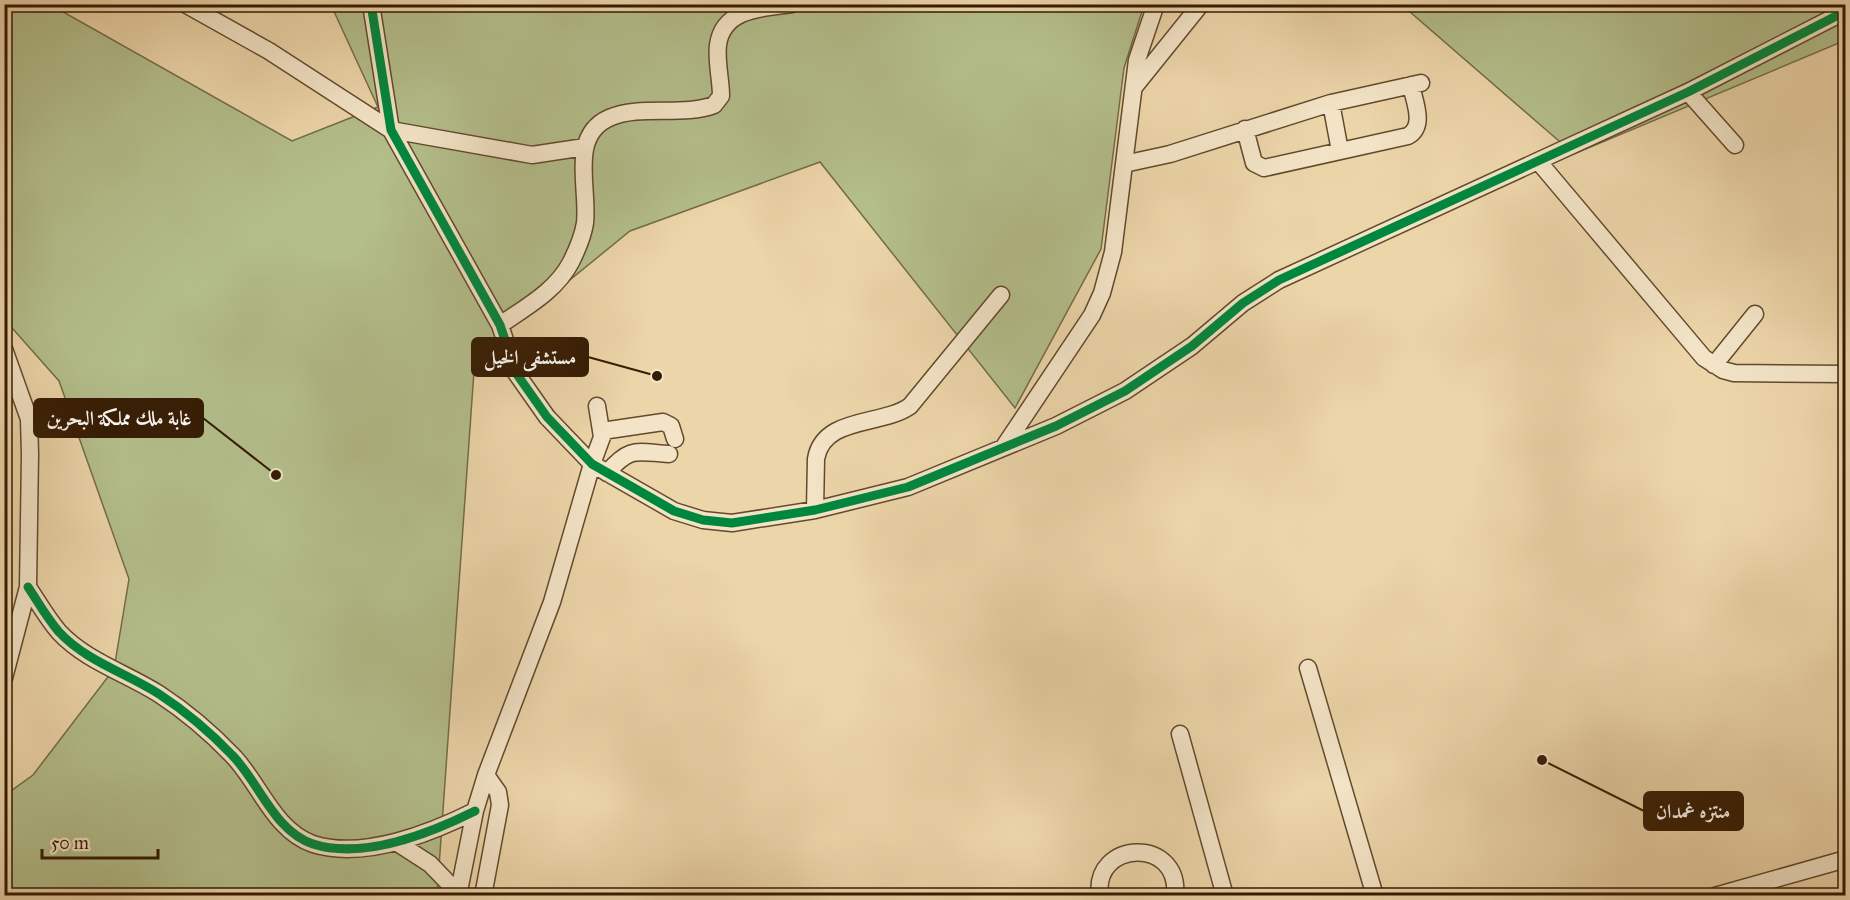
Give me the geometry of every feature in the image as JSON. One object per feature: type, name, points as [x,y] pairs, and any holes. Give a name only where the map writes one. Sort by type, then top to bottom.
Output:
[{"type":"street","points":[[185,4],[269,51],[391,130],[532,155],[585,147]]},
{"type":"street","points":[[371,4],[391,130],[500,325],[509,357],[526,389],[547,417],[592,464],[674,510],[704,520],[732,523],[815,510],[908,487],[1065,422],[1125,391],[1192,346],[1243,303],[1279,280],[1688,92],[1845,10]]},
{"type":"street","points":[[500,325],[557,283],[572,260],[585,224],[585,147],[597,125],[610,117],[714,105],[721,96],[718,44],[728,22],[742,12],[792,4]]},
{"type":"street","points":[[1005,445],[1092,315],[1102,293],[1113,252],[1140,47],[1156,4]]},
{"type":"street","points":[[1134,87],[1201,4]]},
{"type":"street","points":[[1124,164],[1170,154],[1245,129],[1331,103],[1416,84],[1418,123],[1412,134],[1264,168],[1254,163],[1245,129]]},
{"type":"street","points":[[1688,92],[1735,145]]},
{"type":"street","points":[[1331,103],[1340,151]]},
{"type":"street","points":[[1538,161],[1691,345],[1713,365],[1734,373],[1845,374]]},
{"type":"street","points":[[815,510],[816,459],[826,437],[840,429],[895,414],[910,406],[1001,295]]},
{"type":"street","points":[[1713,365],[1755,315]]},
{"type":"street","points":[[4,349],[29,420],[28,587],[4,678]]},
{"type":"street","points":[[458,894],[475,811],[486,775],[552,602],[592,464],[602,443],[597,406]]},
{"type":"street","points":[[602,431],[663,422],[671,426],[672,446],[629,453],[620,458],[607,473]]},
{"type":"street","points":[[28,587],[60,632],[84,653],[159,694],[192,718],[234,756],[282,821],[296,836],[328,847],[396,842],[436,829],[475,811]]},
{"type":"street","points":[[1308,668],[1375,896]]},
{"type":"street","points":[[1180,734],[1225,896]]},
{"type":"street","points":[[483,896],[500,805],[498,792],[486,775]]},
{"type":"street","points":[[396,842],[430,864],[458,894]]},
{"type":"street","points":[[1100,896],[1101,881],[1108,865],[1123,854],[1141,851],[1150,853],[1165,863],[1174,879],[1175,896]]},
{"type":"street","points":[[1715,896],[1845,859]]},
{"type":"green space","points":[[5,5],[51,5],[292,141],[378,107],[331,5],[1144,5],[1124,68],[1101,249],[1015,408],[820,162],[630,231],[475,357],[437,895],[5,895],[4,796],[33,775],[114,669],[129,579],[59,381],[5,320]]},
{"type":"green space","points":[[1402,5],[1845,5],[1845,35],[1839,43],[1574,154]]},
{"type":"cycle path","points":[[371,4],[391,130],[500,325],[516,373],[547,417],[592,464],[674,511],[703,520],[732,523],[815,510],[908,487],[1056,426],[1125,391],[1192,346],[1243,303],[1279,280],[1688,92],[1846,11]]},
{"type":"cycle path","points":[[28,587],[59,632],[81,651],[159,694],[215,738],[242,766],[277,817],[299,838],[313,844],[333,848],[353,849],[375,846],[418,835],[475,811]]},
{"type":"place","name":"مستشفى الخيل","points":[[657,376]]},
{"type":"place","name":"غابة ملك مملكة البحرين","points":[[276,475]]},
{"type":"place","name":"منتزه غمدان","points":[[1542,760]]}]
